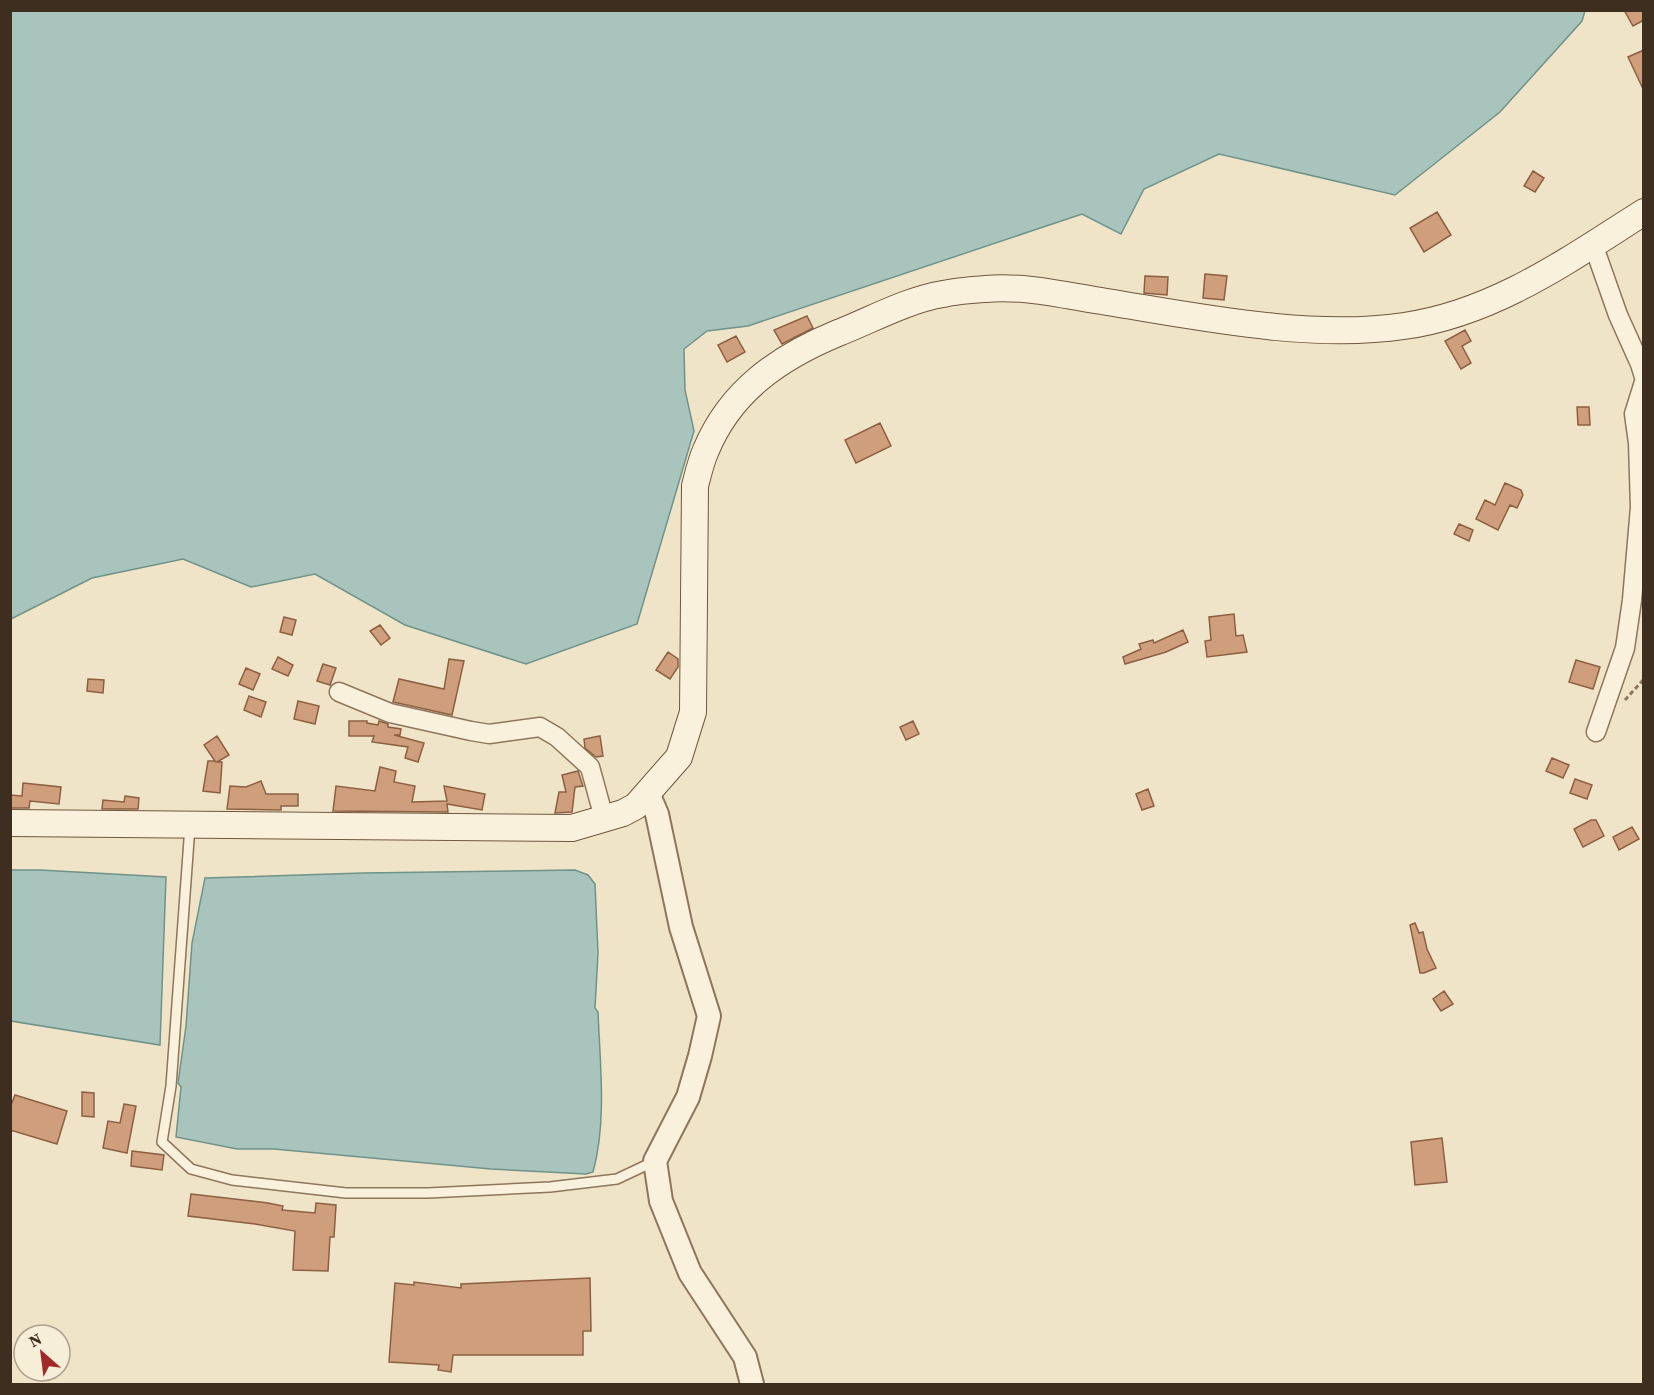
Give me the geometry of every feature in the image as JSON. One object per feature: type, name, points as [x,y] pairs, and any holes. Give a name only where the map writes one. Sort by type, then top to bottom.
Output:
[{"type":"main road","points":[[10,823],[572,828],[604,818],[636,806],[679,757],[693,712],[695,486],[705,452],[715,430],[733,405],[760,375],[786,357],[811,344],[940,294],[988,288],[1035,290],[1226,320],[1287,327],[1338,330],[1405,326],[1471,309],[1511,292],[1644,212]]},
{"type":"street","points":[[1593,244],[1618,315],[1644,377]]},
{"type":"street","points":[[1596,732],[1625,648],[1632,600],[1640,507],[1638,443],[1634,414],[1644,382]]},
{"type":"street","points":[[339,692],[390,713],[471,731],[489,734],[540,727],[557,737],[590,767],[604,818]]},
{"type":"street","points":[[648,793],[657,814],[681,927],[709,1016],[688,1097],[655,1161],[661,1201],[690,1273],[745,1357],[752,1384]]},
{"type":"lane","points":[[190,826],[171,1086],[162,1142],[190,1169],[232,1180],[346,1193],[428,1193],[550,1187],[617,1179],[655,1161]]},
{"type":"water","points":[[11,10],[1585,11],[1582,21],[1500,112],[1395,195],[1219,154],[1144,189],[1121,234],[1082,214],[748,326],[707,331],[684,349],[685,390],[694,431],[637,624],[526,664],[405,625],[315,574],[251,587],[183,559],[92,578],[11,619]]},
{"type":"water","points":[[10,870],[166,877],[160,1045],[11,1021]]},
{"type":"water","points":[[575,870],[588,875],[595,884],[598,953],[595,1008],[598,1012],[602,1092],[600,1133],[593,1172],[586,1174],[491,1169],[274,1149],[237,1149],[176,1137],[181,1087],[178,1083],[186,1026],[192,943],[205,878]]},
{"type":"building","points":[[1624,10],[1644,10],[1644,20],[1633,26]]},
{"type":"building","points":[[1644,50],[1644,91],[1628,57]]},
{"type":"building","points":[[1533,171],[1544,178],[1535,192],[1524,186]]},
{"type":"building","points":[[1437,212],[1451,235],[1424,252],[1410,228]]},
{"type":"building","points":[[1205,274],[1227,276],[1224,300],[1203,298]]},
{"type":"building","points":[[1145,276],[1168,277],[1167,295],[1144,293]]},
{"type":"building","points":[[807,316],[813,328],[782,344],[774,330]]},
{"type":"building","points":[[1465,330],[1471,341],[1462,346],[1471,363],[1461,369],[1445,341]]},
{"type":"building","points":[[736,336],[745,352],[727,362],[718,345]]},
{"type":"building","points":[[1577,407],[1589,407],[1590,425],[1578,425]]},
{"type":"building","points":[[880,423],[891,446],[856,463],[845,440]]},
{"type":"building","points":[[1505,483],[1521,490],[1523,495],[1517,508],[1510,505],[1498,530],[1476,519],[1485,500],[1495,505]]},
{"type":"building","points":[[1459,524],[1473,530],[1469,541],[1454,534]]},
{"type":"building","points":[[1234,614],[1236,636],[1243,635],[1247,652],[1207,657],[1205,641],[1211,640],[1209,617]]},
{"type":"building","points":[[284,617],[296,620],[292,635],[280,632]]},
{"type":"building","points":[[380,625],[390,638],[381,645],[370,631]]},
{"type":"building","points":[[1183,630],[1188,642],[1166,652],[1125,664],[1123,657],[1141,649],[1139,644],[1153,640],[1154,643]]},
{"type":"building","points":[[668,652],[678,659],[678,667],[670,679],[656,670]]},
{"type":"building","points":[[278,657],[293,665],[288,676],[272,669]]},
{"type":"building","points":[[449,659],[464,661],[452,715],[393,702],[399,679],[444,689]]},
{"type":"building","points":[[1576,660],[1600,667],[1593,689],[1569,682]]},
{"type":"building","points":[[323,664],[336,668],[330,685],[317,681]]},
{"type":"building","points":[[246,668],[260,674],[253,690],[239,684]]},
{"type":"building","points":[[88,679],[104,680],[103,693],[87,691]]},
{"type":"building","points":[[249,696],[266,702],[261,717],[244,710]]},
{"type":"building","points":[[298,701],[319,706],[315,724],[294,719]]},
{"type":"building","points":[[349,721],[367,721],[367,723],[378,725],[379,721],[388,724],[388,727],[401,729],[400,735],[394,735],[424,743],[418,762],[405,758],[408,747],[372,742],[374,736],[349,736]]},
{"type":"building","points":[[913,721],[919,734],[906,740],[900,727]]},
{"type":"building","points":[[217,736],[229,755],[217,762],[222,762],[220,793],[203,791],[208,761],[215,761],[204,745]]},
{"type":"building","points":[[600,736],[603,756],[596,757],[585,748],[584,739]]},
{"type":"building","points":[[1552,758],[1569,765],[1563,778],[1546,771]]},
{"type":"building","points":[[380,767],[396,771],[394,782],[415,786],[412,802],[447,801],[444,786],[485,794],[482,810],[447,804],[448,812],[333,811],[336,786],[375,791]]},
{"type":"building","points":[[578,771],[583,786],[575,787],[572,812],[555,813],[559,792],[566,792],[562,775]]},
{"type":"building","points":[[1575,779],[1592,785],[1587,799],[1570,793]]},
{"type":"building","points":[[261,781],[266,794],[298,794],[298,806],[281,806],[281,810],[227,809],[230,786],[246,787]]},
{"type":"building","points":[[23,783],[61,787],[59,804],[30,801],[29,808],[10,808],[10,795],[22,796]]},
{"type":"building","points":[[1148,789],[1154,806],[1142,810],[1136,794]]},
{"type":"building","points":[[125,796],[139,798],[138,809],[102,809],[103,800],[124,802]]},
{"type":"building","points":[[1591,820],[1596,820],[1604,836],[1583,847],[1574,829]]},
{"type":"building","points":[[1632,827],[1639,839],[1619,850],[1613,837]]},
{"type":"building","points":[[1415,923],[1419,933],[1423,932],[1427,949],[1436,968],[1424,973],[1420,973],[1410,925]]},
{"type":"building","points":[[1444,991],[1453,1004],[1441,1011],[1433,999]]},
{"type":"building","points":[[82,1092],[94,1093],[94,1117],[82,1116]]},
{"type":"building","points":[[15,1095],[67,1111],[57,1144],[10,1130],[10,1108]]},
{"type":"building","points":[[124,1104],[136,1106],[127,1153],[103,1148],[108,1121],[120,1123]]},
{"type":"building","points":[[1442,1138],[1447,1182],[1415,1185],[1411,1142]]},
{"type":"building","points":[[132,1151],[164,1155],[162,1170],[131,1166]]},
{"type":"building","points":[[191,1194],[268,1203],[283,1206],[282,1210],[315,1213],[316,1203],[336,1205],[334,1237],[330,1237],[328,1271],[293,1270],[295,1231],[188,1216]]},
{"type":"building","points":[[590,1278],[591,1331],[583,1331],[583,1355],[453,1355],[451,1372],[438,1370],[439,1365],[389,1362],[395,1283],[414,1285],[414,1282],[461,1288],[461,1284]]}]
